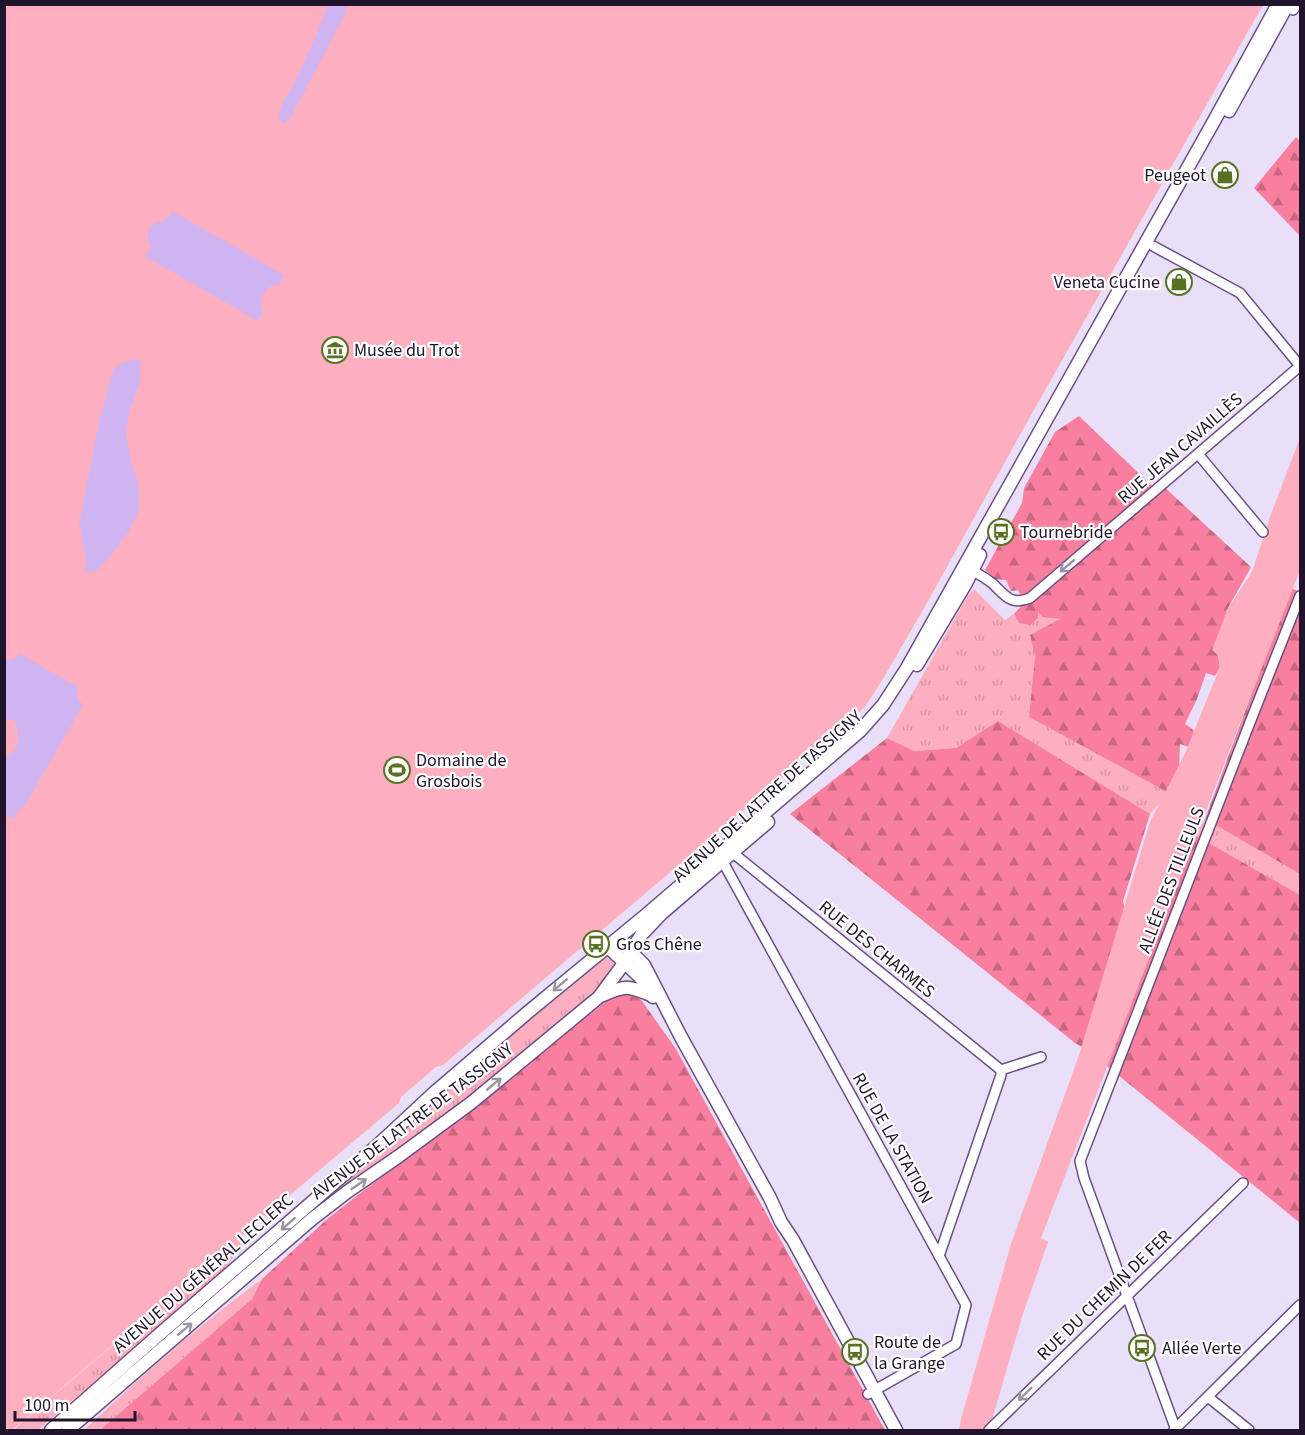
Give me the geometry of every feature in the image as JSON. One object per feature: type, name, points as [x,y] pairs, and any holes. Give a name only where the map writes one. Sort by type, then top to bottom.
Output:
[{"type":"main road","points":[[968,569],[1278,4]]},
{"type":"main road","name":"AVENUE DE LATTRE DE TASSIGNY","points":[[141,1367],[312,1219],[471,1103],[599,997],[625,962],[641,935],[661,914],[856,746],[874,727],[922,659],[965,585],[968,569],[1245,84],[1293,6]]},
{"type":"main road","name":"AVENUE DU GÉNÉRAL LECLERC","points":[[51,1431],[378,1145],[443,1085],[860,731],[883,705],[968,569]]},
{"type":"main road","points":[[641,935],[644,965],[655,993],[793,1240],[871,1392],[888,1431]]},
{"type":"main road","points":[[613,943],[631,951],[644,965]]},
{"type":"main road","points":[[613,943],[625,962],[655,993]]},
{"type":"main road","points":[[599,997],[616,989],[628,987],[655,993]]},
{"type":"main road","name":"AVENUE DU GÉNÉRAL LECLERC","points":[[68,1431],[141,1367]]},
{"type":"main road","points":[[871,1392],[896,1431]]},
{"type":"street","points":[[1153,246],[1240,293],[1300,366]]},
{"type":"street","name":"RUE JEAN CAVAILLÈS","points":[[968,569],[992,583],[1010,599],[1020,601],[1030,598],[1300,366]]},
{"type":"street","points":[[1198,454],[1263,532]]},
{"type":"street","name":"ALLÉE DES TILLEULS","points":[[1128,1295],[1084,1178],[1080,1166],[1081,1158],[1300,596]]},
{"type":"street","name":"RUE DES CHARMES","points":[[728,857],[1001,1070]]},
{"type":"street","name":"RUE DE LA STATION","points":[[728,857],[966,1305],[956,1344],[871,1392]]},
{"type":"street","points":[[939,1256],[1001,1070],[1041,1057]]},
{"type":"street","name":"RUE DU CHEMIN DE FER","points":[[989,1431],[1243,1183]]},
{"type":"street","points":[[1128,1295],[1175,1430],[1300,1307]]},
{"type":"street","points":[[1208,1397],[1249,1431]]},
{"type":"green space","name":"Domaine de Grosbois","points":[[5,5],[1263,5],[927,603],[865,707],[443,1065],[436,1067],[401,1097],[399,1103],[12,1430],[5,1430]]},
{"type":"green space","points":[[1296,137],[1300,141],[1300,236],[1254,188]]},
{"type":"green space","points":[[1079,416],[1152,486],[1162,485],[1251,567],[1227,610],[1218,655],[1220,667],[1215,676],[1206,673],[1185,724],[1196,733],[1189,747],[1180,744],[1179,770],[1169,793],[1029,717],[1035,656],[1030,635],[1060,619],[1043,617],[1038,612],[1038,618],[1030,625],[1019,623],[1014,614],[1021,606],[1022,598],[1018,590],[1011,591],[1006,580],[995,579],[985,570],[1022,503],[1024,488],[1055,432]]},
{"type":"green space","points":[[1300,438],[1300,571],[1041,1238],[1048,1242],[1023,1314],[991,1423],[984,1430],[959,1430],[1011,1244],[1078,1058],[1150,822],[1186,751],[1220,667],[1218,655],[1212,650],[1227,610],[1252,572]]},
{"type":"green space","points":[[1291,588],[1300,592],[1300,874],[1205,819]]},
{"type":"green space","points":[[974,589],[1005,620],[1014,614],[1019,623],[1037,612],[1061,619],[1030,635],[1035,655],[1029,717],[1169,793],[1150,814],[998,721],[956,748],[914,751],[887,738],[967,597]]},
{"type":"green space","points":[[998,721],[1150,814],[1123,901],[1128,927],[1087,1050],[1075,1043],[790,814],[887,738],[914,751],[956,748]]},
{"type":"green space","points":[[1205,819],[1300,874],[1300,895],[1195,835]]},
{"type":"green space","points":[[1195,835],[1300,895],[1300,1223],[1102,1062]]},
{"type":"green space","points":[[605,956],[615,966],[603,983],[584,1000],[456,1109],[415,1136],[297,1224],[297,1219]]},
{"type":"green space","points":[[626,992],[637,994],[676,1049],[885,1430],[100,1430],[252,1299],[262,1279],[326,1220],[608,1000]]},
{"type":"green space","points":[[238,1239],[242,1246],[221,1274],[38,1430],[13,1430]]},
{"type":"green space","points":[[262,1279],[252,1299],[100,1430],[84,1430],[170,1352]]},
{"type":"shaded area","points":[[328,5],[347,5],[345,14],[290,119],[283,124],[278,117],[280,109],[306,57]]},
{"type":"shaded area","points":[[172,211],[284,275],[279,285],[266,290],[261,302],[263,311],[258,321],[146,257],[151,247],[148,232],[153,224],[166,220]]},
{"type":"shaded area","points":[[140,359],[140,383],[130,410],[126,434],[139,487],[139,510],[129,531],[111,556],[97,570],[86,573],[86,559],[79,524],[100,418],[113,370],[123,362]]},
{"type":"shaded area","points":[[20,654],[78,687],[77,697],[83,705],[28,800],[16,812],[15,818],[11,819],[8,816],[5,818],[5,758],[17,746],[18,737],[15,721],[5,720],[5,659],[12,660]]},
{"type":"place","name":"Peugeot","points":[[1225,175]]},
{"type":"place","name":"Veneta Cucine","points":[[1179,282]]},
{"type":"place","name":"Musée du Trot","points":[[335,350]]},
{"type":"place","name":"Tournebride","points":[[1001,532]]},
{"type":"place","name":"Domaine de Grosbois","points":[[397,770]]},
{"type":"place","name":"Gros Chêne","points":[[596,944]]},
{"type":"place","name":"Allée Verte","points":[[1142,1348]]},
{"type":"place","name":"Route de la Grange","points":[[855,1352]]}]
